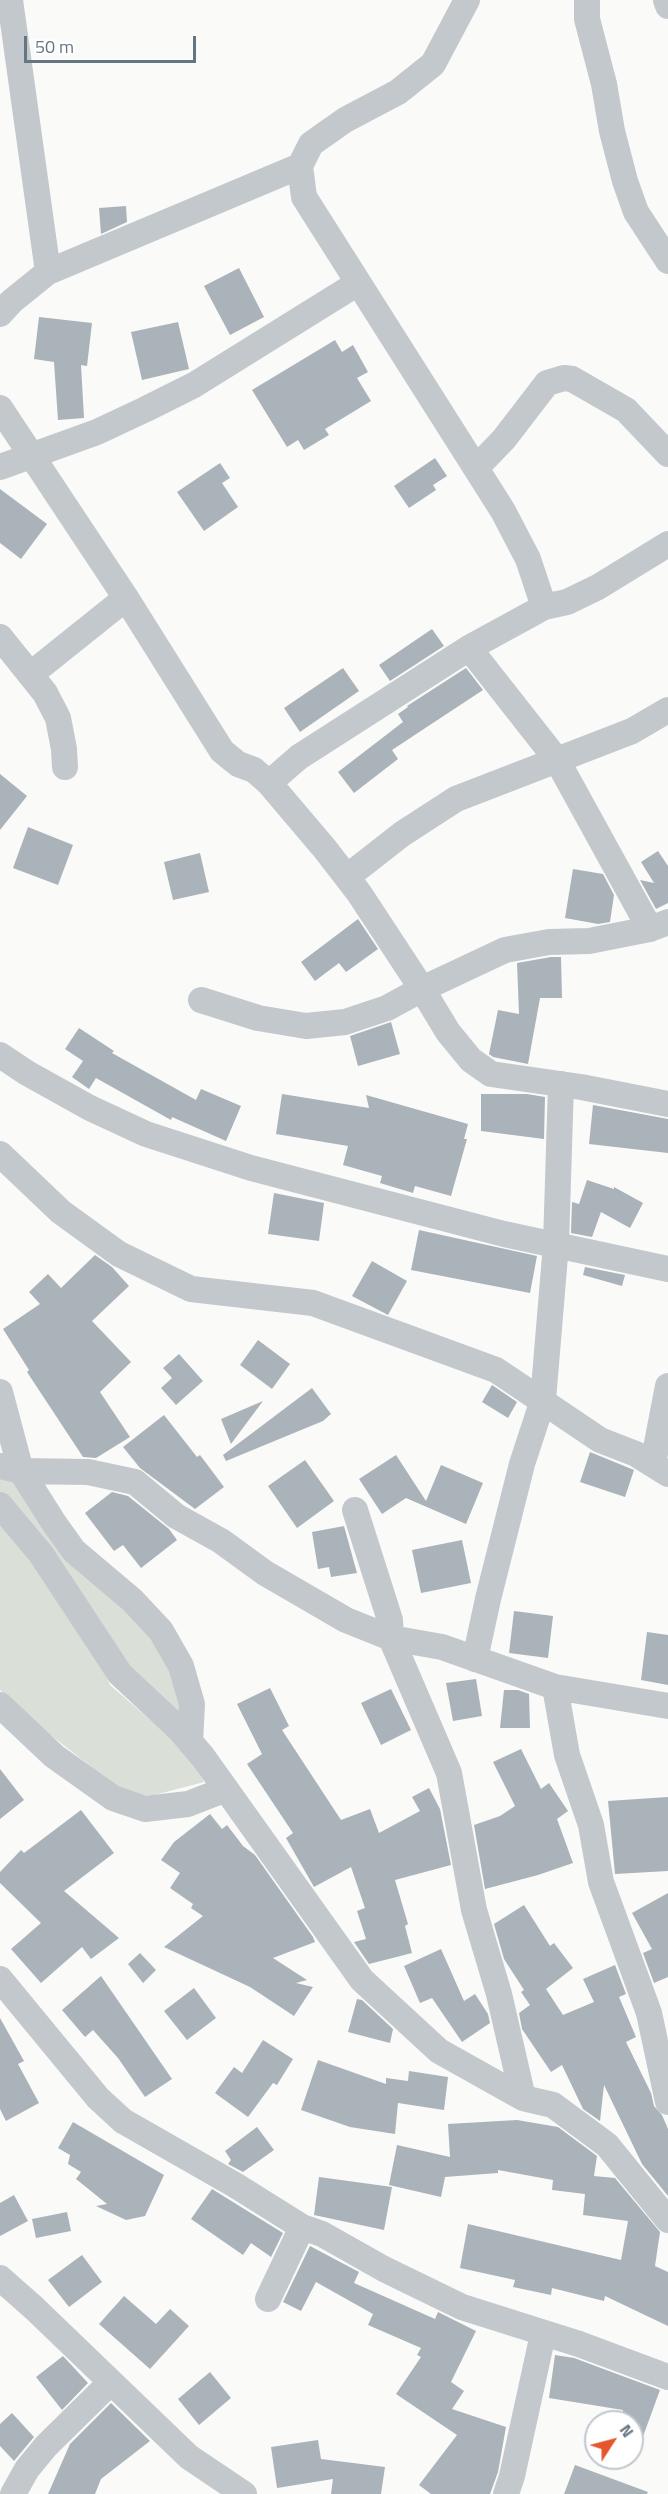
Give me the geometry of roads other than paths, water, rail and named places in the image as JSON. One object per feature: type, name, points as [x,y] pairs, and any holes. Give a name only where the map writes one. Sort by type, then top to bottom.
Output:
[{"type":"street","points":[[10,0],[48,272]]},
{"type":"street","points":[[467,0],[433,64],[398,92],[345,120],[311,144],[300,166],[304,197],[503,511],[528,559],[544,607]]},
{"type":"street","points":[[587,0],[587,19],[625,181],[636,212],[668,261]]},
{"type":"street","points":[[666,0],[668,6]]},
{"type":"street","points":[[0,314],[12,301],[48,272],[300,166]]},
{"type":"street","points":[[0,466],[97,432],[194,385],[358,283]]},
{"type":"street","points":[[476,468],[504,439],[548,383],[564,378],[572,379],[626,410],[668,454]]},
{"type":"street","points":[[0,408],[126,598],[222,751],[238,764],[254,770],[269,783],[347,877],[448,1032],[471,1060],[491,1074],[561,1084],[668,1104]]},
{"type":"street","points":[[269,783],[299,758],[469,648],[544,607],[567,602],[598,587],[668,544]]},
{"type":"street","points":[[31,674],[126,598]]},
{"type":"street","points":[[0,637],[45,693],[58,718],[65,767]]},
{"type":"street","points":[[201,1000],[258,1018],[306,1026],[345,1022],[387,1008],[505,950],[549,942],[589,941],[659,926],[557,760],[469,648]]},
{"type":"street","points":[[347,877],[402,834],[456,799],[632,731],[668,710]]},
{"type":"street","points":[[0,1055],[27,1073],[90,1108],[146,1134],[251,1168],[493,1231],[668,1269]]},
{"type":"street","points":[[475,1659],[522,1464],[543,1400],[556,1244],[561,1084]]},
{"type":"street","points":[[0,1154],[61,1212],[119,1254],[191,1289],[313,1303],[496,1370],[600,1440],[636,1454],[660,1469],[668,1386]]},
{"type":"street","points":[[0,1392],[10,1469],[74,1551],[132,1600],[161,1631],[181,1666],[192,1704],[190,1742]]},
{"type":"street","points":[[10,1469],[88,1472],[135,1482],[176,1516],[221,1541],[265,1574],[346,1620],[391,1638],[442,1647],[555,1687],[668,1706]]},
{"type":"street","points":[[0,1505],[40,1554],[120,1674],[190,1742],[362,1980],[439,2051],[523,2098],[553,2105],[607,2145],[668,2220]]},
{"type":"street","points":[[355,1510],[390,1620],[391,1638],[449,1773],[474,1910],[499,1994],[523,2098]]},
{"type":"street","points":[[555,1687],[567,1755],[591,1826],[601,1882],[658,2011],[668,2102]]},
{"type":"street","points":[[0,1704],[54,1756],[113,1798],[145,1809],[188,1804],[224,1790]]},
{"type":"street","points":[[0,1979],[99,2098],[123,2121],[235,2185],[302,2227],[322,2234],[384,2269],[462,2307],[579,2344],[668,2377]]},
{"type":"street","points":[[267,2299],[302,2227]]},
{"type":"street","points":[[4,2288],[189,2457],[244,2494]]},
{"type":"street","points":[[506,2494],[543,2334]]},
{"type":"street","points":[[0,2484],[13,2494],[27,2469],[46,2446],[110,2383]]}]
